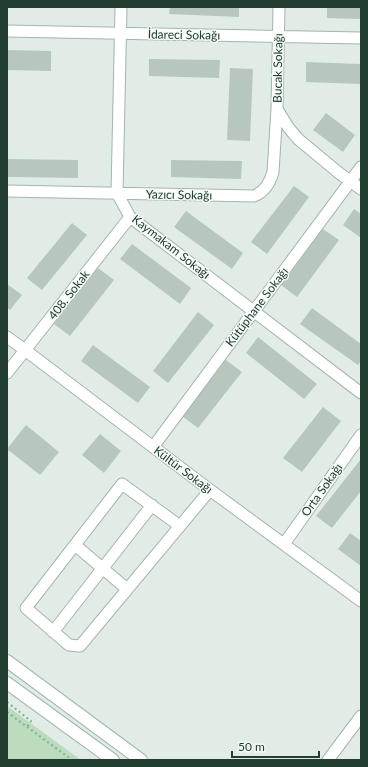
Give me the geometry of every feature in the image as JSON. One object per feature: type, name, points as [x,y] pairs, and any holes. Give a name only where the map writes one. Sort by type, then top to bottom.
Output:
[{"type":"main road","points":[[7,661],[142,760]]},
{"type":"main road","points":[[7,683],[113,760]]},
{"type":"street","points":[[117,194],[121,7]]},
{"type":"street","name":"Bucak Sokağı","points":[[279,7],[278,109],[288,127],[298,139],[350,182],[361,189]]},
{"type":"street","name":"İdareci Sokağı","points":[[7,31],[361,38]]},
{"type":"street","name":"Yazıcı Sokağı","points":[[7,191],[117,194],[256,195],[263,191],[268,185],[273,172],[278,109]]},
{"type":"street","name":"Kütüphane Sokağı","points":[[153,447],[361,167]]},
{"type":"street","name":"Kaymakam Sokağı","points":[[117,194],[130,217],[361,393]]},
{"type":"street","name":"408. Sokak","points":[[7,373],[130,217]]},
{"type":"street","name":"Kültür Sokağı","points":[[7,337],[210,490],[361,601]]},
{"type":"street","name":"Orta Sokağı","points":[[284,544],[361,435]]},
{"type":"street","points":[[180,526],[122,484],[26,608],[70,645],[80,646],[127,589],[180,526],[210,490]]},
{"type":"street","points":[[54,632],[152,505]]},
{"type":"street","points":[[75,545],[127,589]]},
{"type":"street","points":[[328,760],[361,716]]},
{"type":"path","points":[[7,702],[31,721],[27,727]]},
{"type":"path","points":[[7,712],[72,760]]},
{"type":"green space","points":[[7,706],[81,760],[7,760]]},
{"type":"building","points":[[170,7],[239,7],[239,17],[169,14]]},
{"type":"building","points":[[327,7],[361,7],[361,19],[327,18]]},
{"type":"building","points":[[7,50],[51,51],[51,71],[7,70]]},
{"type":"building","points":[[149,59],[220,60],[219,78],[149,76]]},
{"type":"building","points":[[306,62],[361,64],[361,84],[306,82]]},
{"type":"building","points":[[230,68],[253,69],[250,141],[227,140]]},
{"type":"building","points":[[326,113],[355,135],[343,152],[313,130]]},
{"type":"building","points":[[8,159],[78,160],[78,178],[8,177]]},
{"type":"building","points":[[171,160],[242,161],[241,179],[171,177]]},
{"type":"building","points":[[294,186],[309,197],[267,254],[251,242]]},
{"type":"building","points":[[354,209],[361,214],[361,238],[343,225]]},
{"type":"building","points":[[186,211],[243,253],[232,269],[174,227]]},
{"type":"building","points":[[72,223],[87,235],[42,290],[27,278]]},
{"type":"building","points":[[323,229],[339,240],[297,297],[281,285]]},
{"type":"building","points":[[132,244],[191,288],[180,304],[120,259]]},
{"type":"building","points":[[98,268],[114,280],[70,336],[54,324]]},
{"type":"building","points":[[7,284],[22,295],[10,310],[7,308]]},
{"type":"building","points":[[312,308],[361,344],[361,361],[358,365],[300,324]]},
{"type":"building","points":[[198,312],[214,325],[168,383],[153,371]]},
{"type":"building","points":[[258,337],[317,384],[304,399],[246,353]]},
{"type":"building","points":[[93,345],[150,387],[138,403],[81,361]]},
{"type":"building","points":[[226,360],[242,372],[198,428],[182,416]]},
{"type":"building","points":[[323,407],[341,421],[302,472],[283,458]]},
{"type":"building","points":[[26,425],[59,452],[40,475],[7,449]]},
{"type":"building","points":[[100,434],[121,451],[104,473],[82,455]]},
{"type":"building","points":[[361,459],[361,491],[332,528],[316,516]]},
{"type":"building","points":[[350,533],[361,541],[361,566],[338,549]]}]
